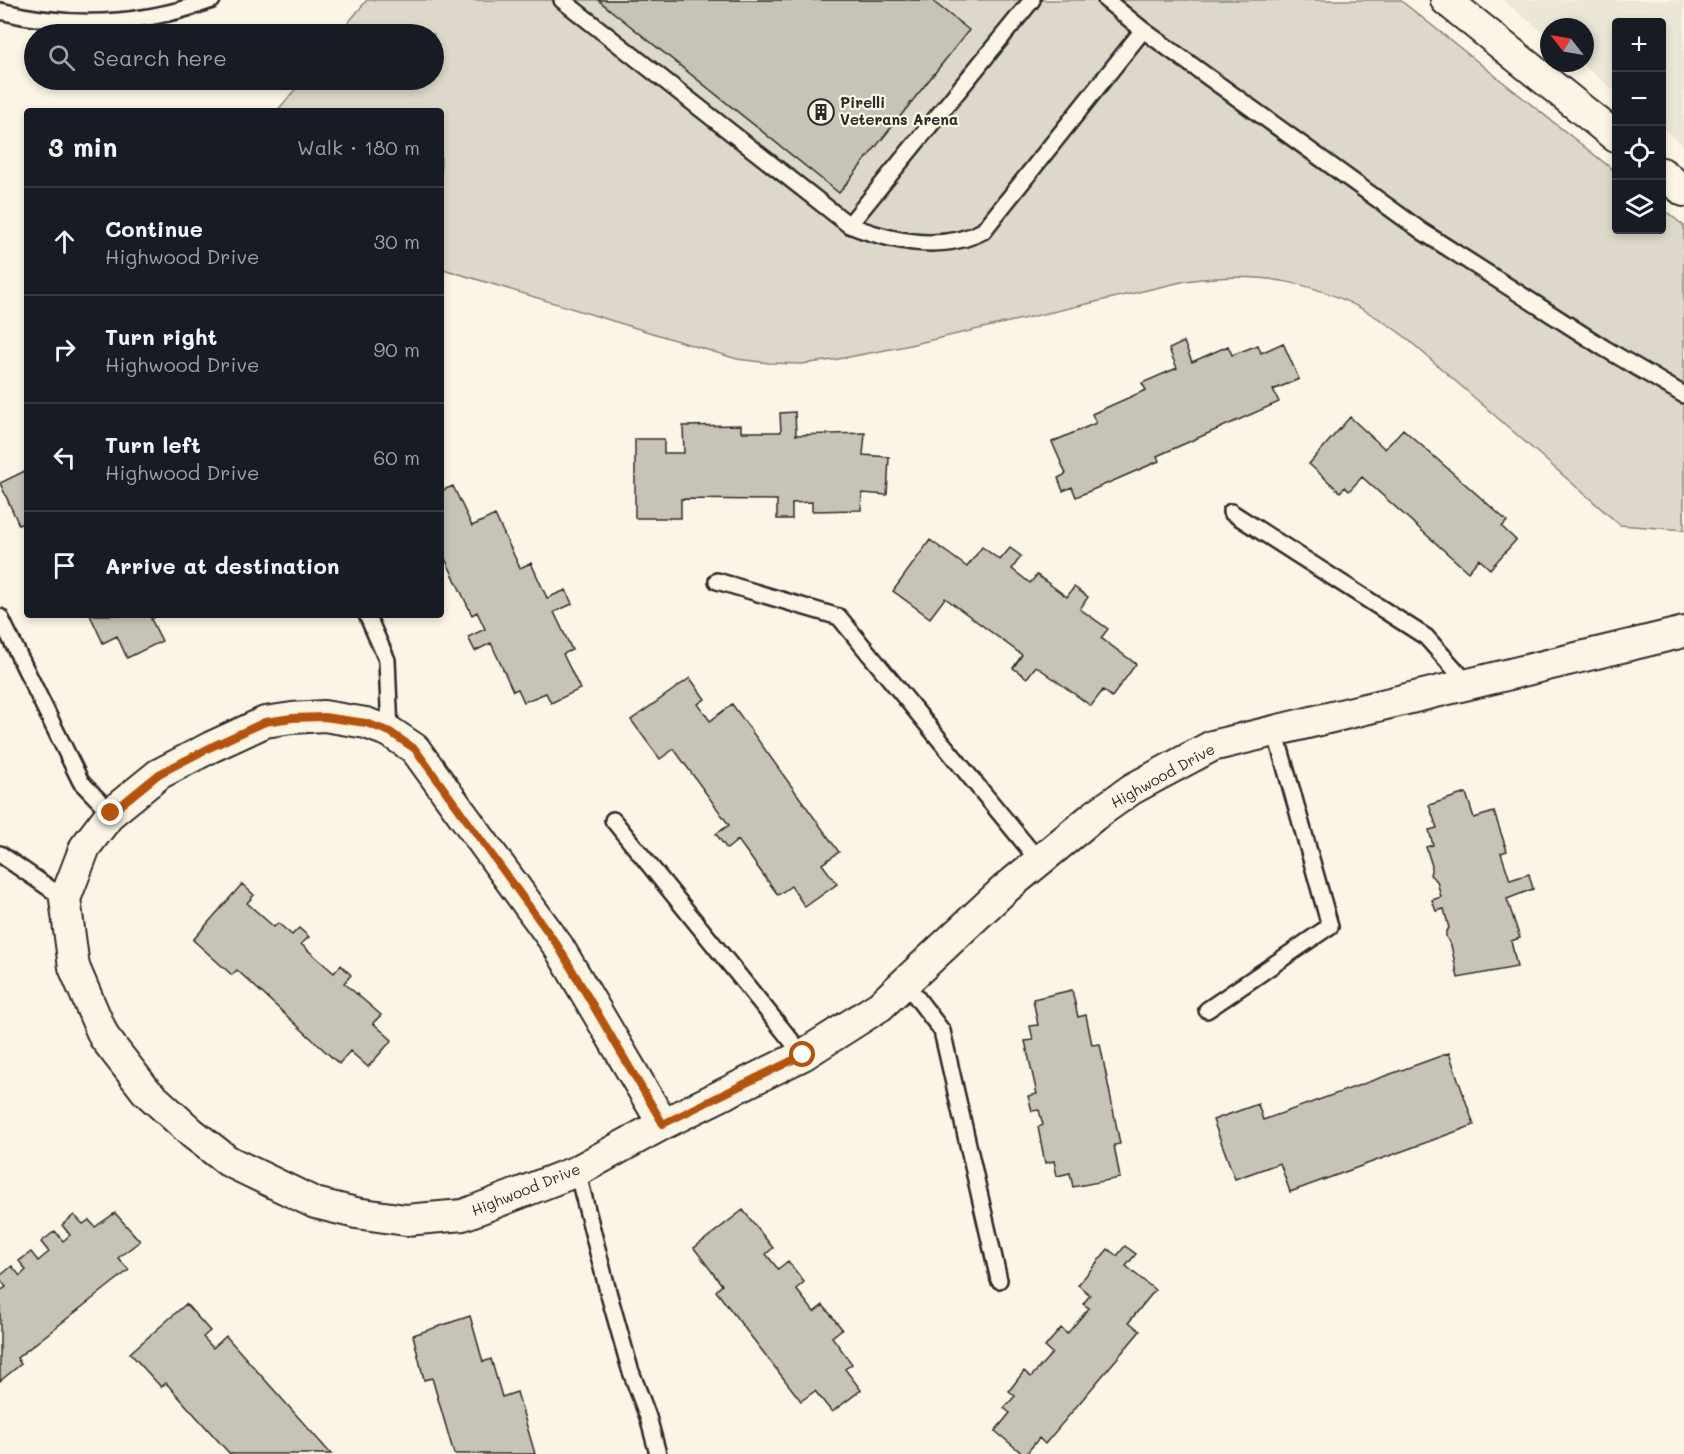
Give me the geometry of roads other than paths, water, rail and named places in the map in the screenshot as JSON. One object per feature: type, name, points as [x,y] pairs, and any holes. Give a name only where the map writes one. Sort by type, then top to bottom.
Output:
[{"type":"street","points":[[1446,0],[1612,133]]},
{"type":"street","points":[[1666,176],[1684,191]]},
{"type":"street","name":"Highwood Drive","points":[[663,1124],[558,946],[415,749],[390,732],[366,723],[324,717],[265,722],[159,774],[111,813],[85,847],[65,899],[74,967],[104,1037],[146,1091],[192,1133],[228,1161],[315,1203],[356,1214],[406,1220],[463,1215],[577,1171],[663,1124],[803,1055],[880,1006],[1005,889],[1094,816],[1132,789],[1212,746],[1684,632]]},
{"type":"lane","points":[[0,11],[26,18],[74,22],[115,21],[134,20],[212,0]]},
{"type":"lane","points":[[562,0],[849,225],[870,233],[920,244],[969,239],[983,231],[1143,30]]},
{"type":"lane","points":[[849,225],[1032,0]]},
{"type":"lane","points":[[1106,0],[1143,30],[1423,232],[1604,348],[1684,395]]},
{"type":"lane","points":[[1231,512],[1426,637],[1469,685]]},
{"type":"lane","points":[[717,581],[839,617],[1039,861]]},
{"type":"lane","points":[[0,617],[81,782],[111,813]]},
{"type":"lane","points":[[368,618],[387,660],[390,732]]},
{"type":"lane","points":[[1207,1010],[1330,926],[1275,731]]},
{"type":"lane","points":[[613,820],[803,1055]]},
{"type":"lane","points":[[0,854],[65,899]]},
{"type":"lane","points":[[905,982],[942,1031],[999,1280]]},
{"type":"lane","points":[[577,1171],[630,1369],[648,1417],[658,1454]]},
{"type":"place","name":"Pirelli Veterans Arena","points":[[821,112]]}]
